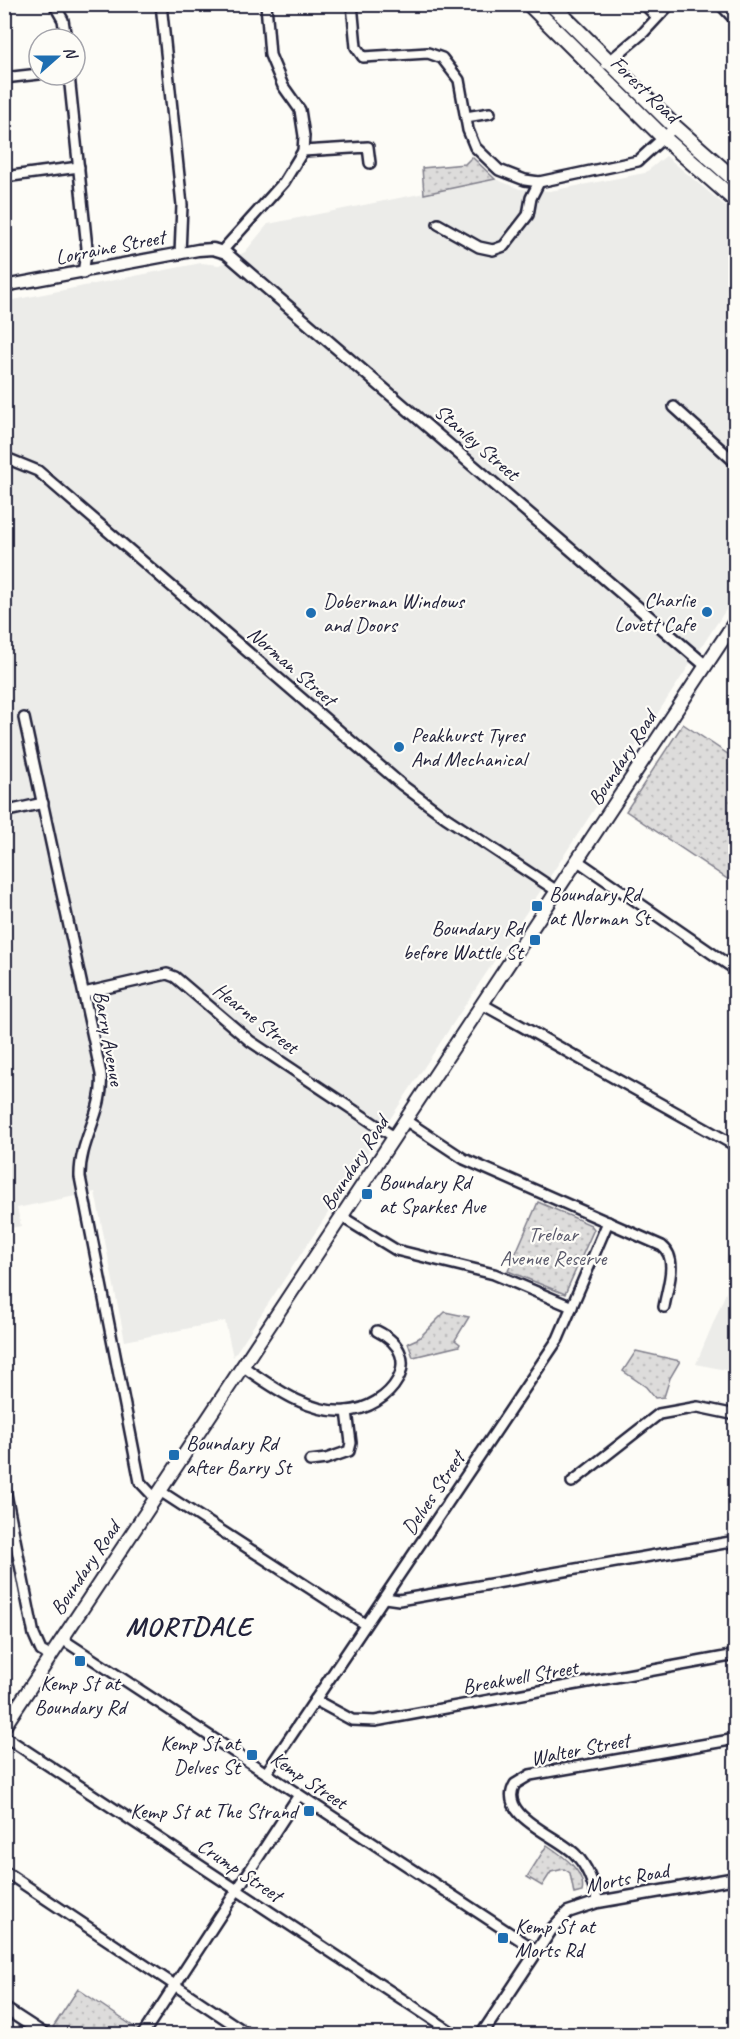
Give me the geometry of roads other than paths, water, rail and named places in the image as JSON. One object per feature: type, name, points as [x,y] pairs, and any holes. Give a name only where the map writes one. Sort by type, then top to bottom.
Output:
[{"type":"main road","name":"Forest Road","points":[[529,4],[664,138],[735,201]]},
{"type":"main road","name":"Forest Road","points":[[551,4],[675,127],[735,181]]},
{"type":"main road","name":"Boundary Road","points":[[4,1727],[735,620]]},
{"type":"street","points":[[54,4],[63,20],[64,27]]},
{"type":"street","points":[[161,4],[183,235],[180,254]]},
{"type":"street","points":[[222,251],[284,182],[303,151],[303,121],[300,110],[283,86],[270,55],[266,4]]},
{"type":"street","points":[[352,4],[356,47],[363,57],[428,53],[442,58],[457,74],[462,86],[472,141],[491,164],[516,178],[540,182],[638,161],[675,127]]},
{"type":"street","points":[[644,4],[657,17]]},
{"type":"street","points":[[598,72],[670,4]]},
{"type":"street","points":[[720,4],[735,21]]},
{"type":"street","points":[[4,78],[27,75]]},
{"type":"street","points":[[70,87],[86,255],[83,273]]},
{"type":"street","points":[[466,117],[490,113]]},
{"type":"street","points":[[303,151],[368,147],[370,163]]},
{"type":"street","points":[[4,177],[79,167]]},
{"type":"street","points":[[438,224],[479,247],[494,250],[504,246],[528,215],[531,198],[540,182]]},
{"type":"street","name":"Lorraine Street","points":[[4,286],[207,249],[222,251]]},
{"type":"street","name":"Stanley Street","points":[[222,251],[240,264],[705,665]]},
{"type":"street","points":[[674,407],[735,463]]},
{"type":"street","name":"Norman Street","points":[[10,460],[38,471],[402,785],[445,817],[557,891]]},
{"type":"street","name":"Barry Avenue","points":[[24,718],[100,1066],[102,1091],[99,1108],[82,1150],[80,1177],[140,1482],[157,1495]]},
{"type":"street","points":[[4,812],[43,803]]},
{"type":"street","points":[[578,861],[735,970]]},
{"type":"street","name":"Hearne Street","points":[[84,993],[167,974],[175,977],[250,1041],[394,1137]]},
{"type":"street","points":[[482,1004],[735,1146]]},
{"type":"street","points":[[405,1120],[464,1159],[662,1246],[669,1252],[671,1263],[664,1307]]},
{"type":"street","points":[[342,1217],[396,1250],[494,1274],[572,1307]]},
{"type":"street","name":"Delves Street","points":[[266,1773],[558,1339],[608,1222]]},
{"type":"street","points":[[242,1366],[300,1400],[327,1409],[347,1411],[383,1397],[395,1383],[402,1367],[401,1353],[397,1344],[376,1331]]},
{"type":"street","points":[[572,1482],[659,1414],[698,1407],[735,1415]]},
{"type":"street","points":[[347,1411],[351,1443],[346,1453],[350,1464]]},
{"type":"street","points":[[310,1461],[346,1453]]},
{"type":"street","points":[[4,1484],[34,1635],[42,1651],[50,1656]]},
{"type":"street","points":[[157,1495],[365,1624]]},
{"type":"street","points":[[385,1598],[399,1600],[735,1541]]},
{"type":"street","name":"Kemp Street","points":[[62,1639],[537,1951]]},
{"type":"street","name":"Breakwell Street","points":[[315,1700],[352,1720],[375,1721],[735,1655]]},
{"type":"street","name":"Crump Street","points":[[4,1736],[455,2034]]},
{"type":"street","name":"Walter Street","points":[[598,1902],[589,1874],[578,1856],[516,1810],[511,1798],[515,1784],[530,1775],[735,1738]]},
{"type":"street","points":[[142,2034],[299,1795]]},
{"type":"street","points":[[4,1871],[248,2034]]},
{"type":"street","name":"Morts Road","points":[[482,2034],[563,1916],[577,1908],[598,1902],[735,1878]]},
{"type":"street","points":[[4,2008],[44,2034]]},
{"type":"place","name":"Charlie Lovett Cafe","points":[[707,612]]},
{"type":"place","name":"Doberman Windows and Doors","points":[[311,613]]},
{"type":"place","name":"Peakhurst Tyres And Mechanical","points":[[399,747]]},
{"type":"place","name":"Boundary Rd at Norman St","points":[[537,906]]},
{"type":"place","name":"Boundary Rd before Wattle St","points":[[535,940]]},
{"type":"place","name":"Boundary Rd at Sparkes Ave","points":[[367,1194]]},
{"type":"place","name":"Boundary Rd after Barry St","points":[[174,1455]]},
{"type":"place","name":"Kemp St at Boundary Rd","points":[[80,1661]]},
{"type":"place","name":"Kemp St at Delves St","points":[[252,1755]]},
{"type":"place","name":"Kemp St at The Strand","points":[[309,1811]]},
{"type":"place","name":"Kemp St at Morts Rd","points":[[503,1938]]},
{"type":"district","name":"MORTDALE","points":[[189,1626]]},
{"type":"park label","name":"Treloar Avenue Reserve","points":[[553,1246]]}]
